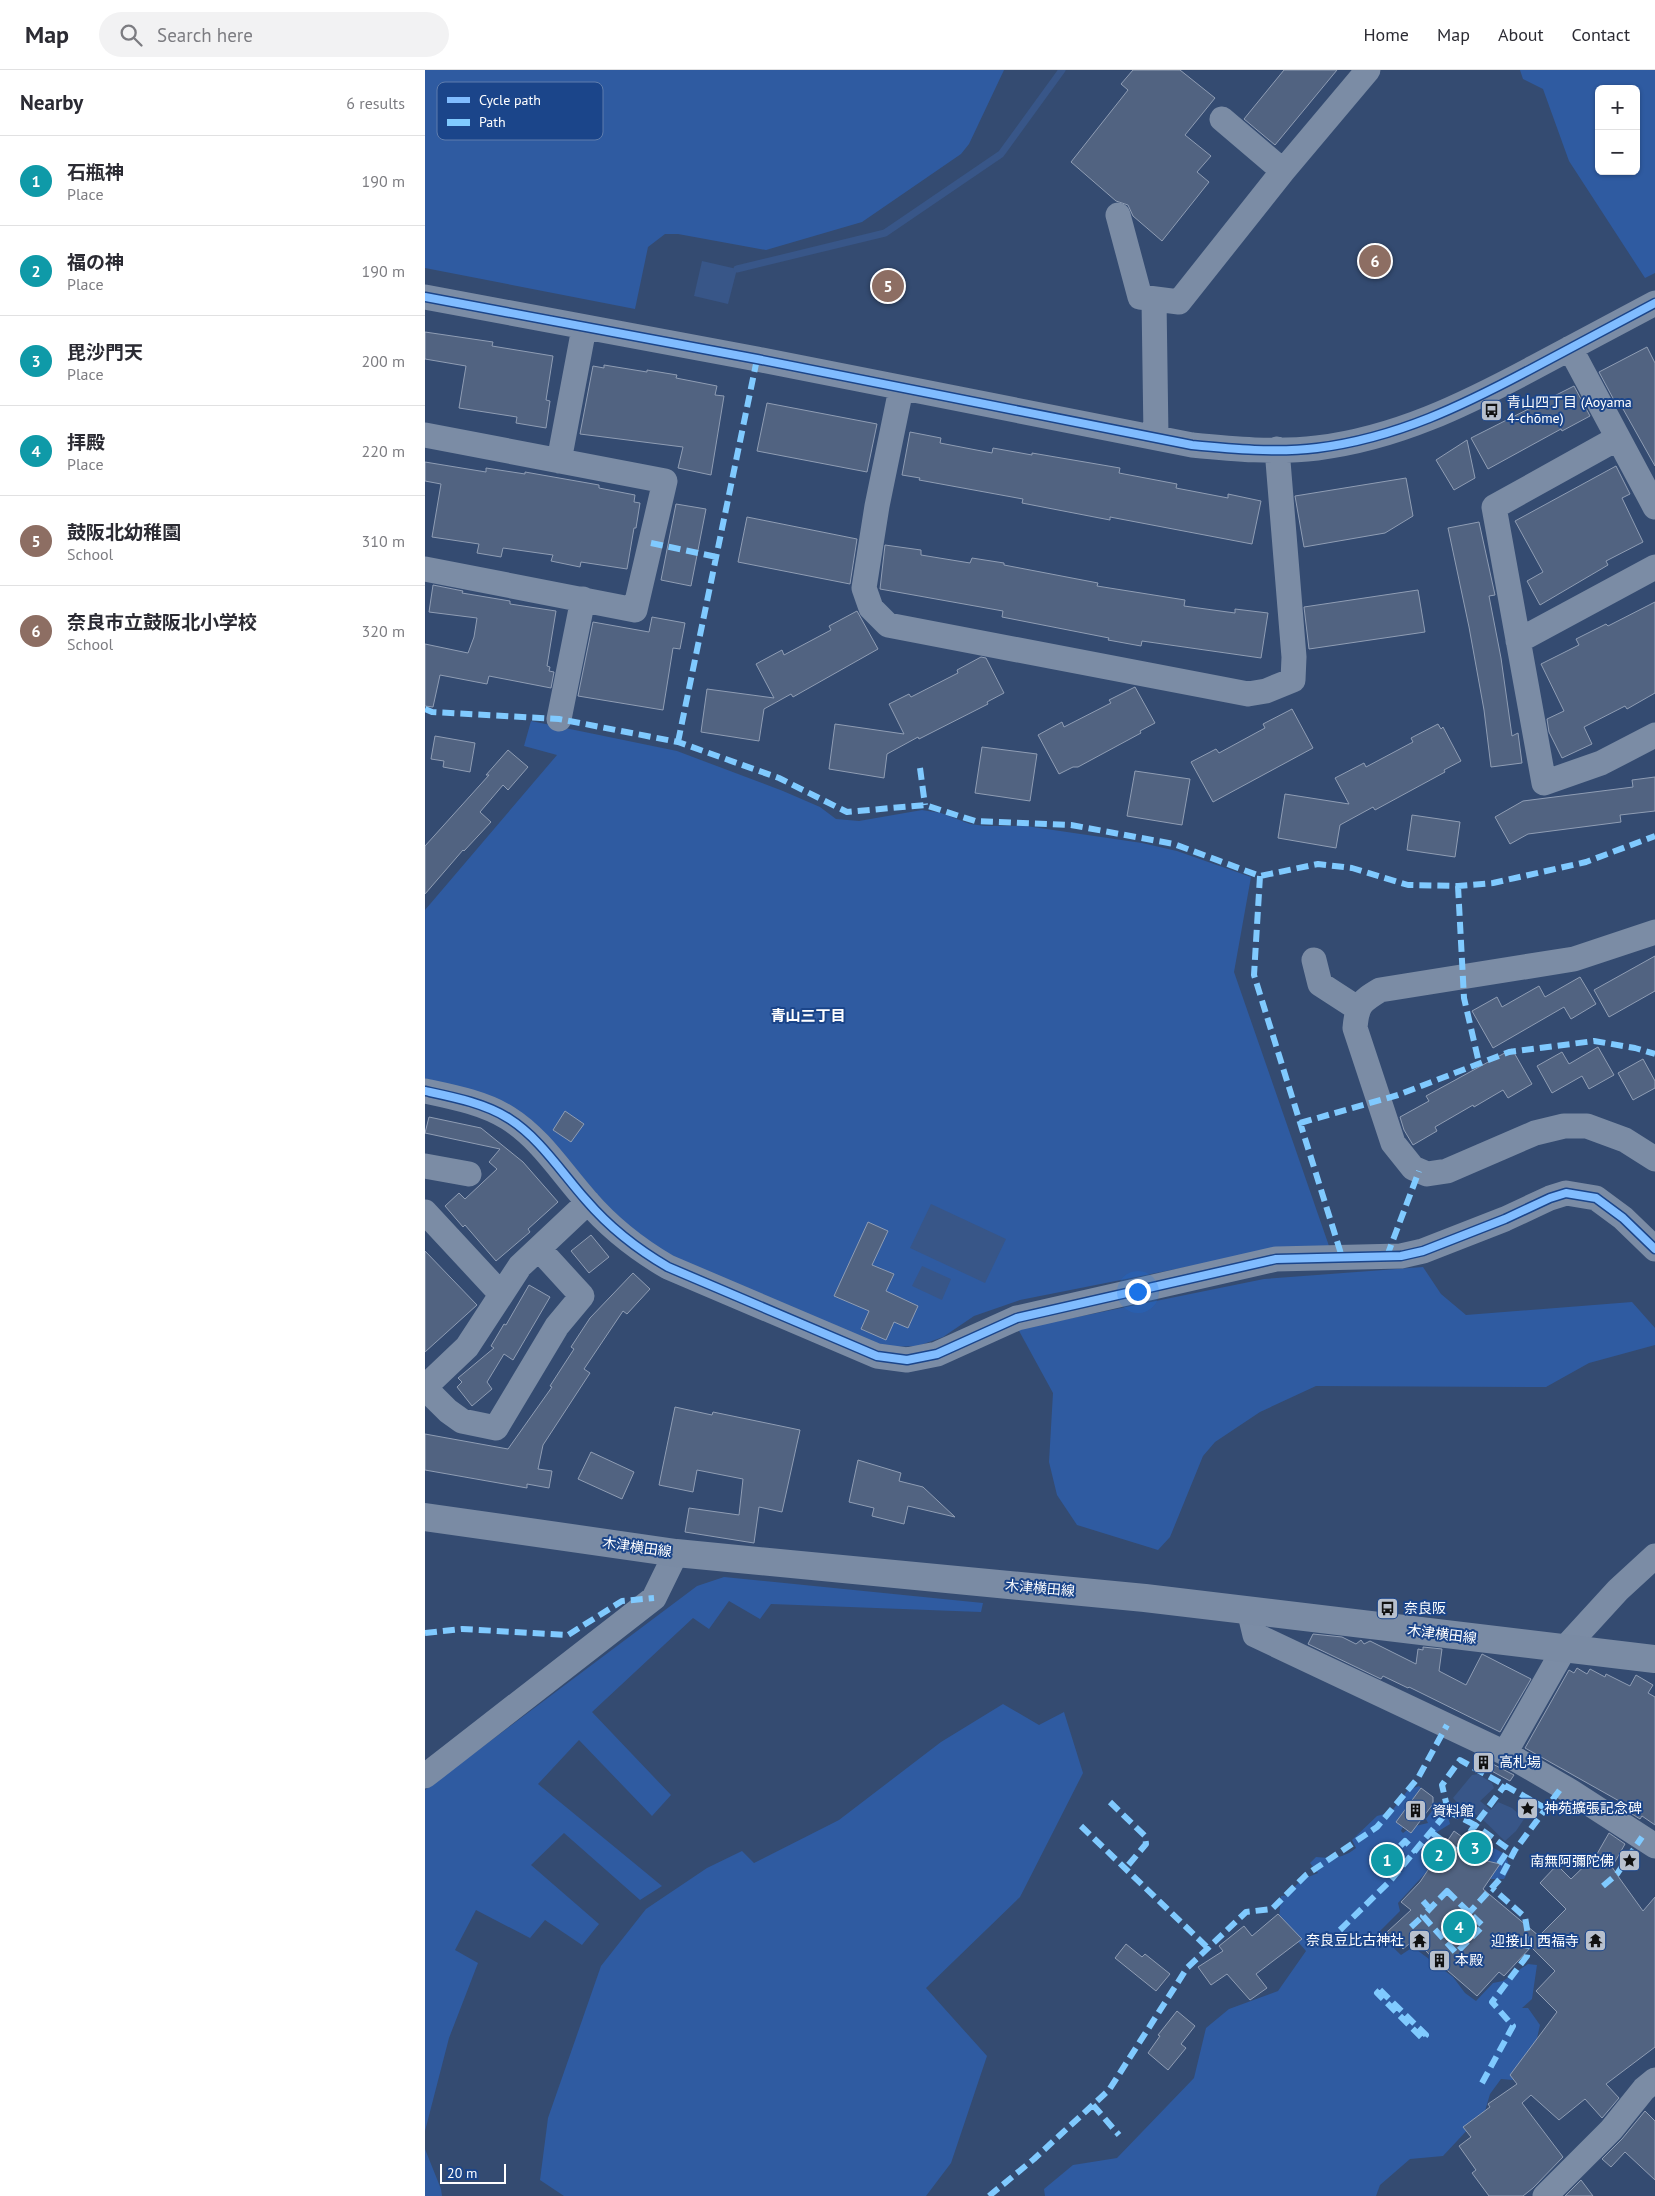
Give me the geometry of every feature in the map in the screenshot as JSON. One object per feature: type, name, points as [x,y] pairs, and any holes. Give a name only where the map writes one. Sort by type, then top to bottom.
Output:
[{"type":"main road","name":"木津横田線","points":[[425,1517],[676,1553],[1249,1610],[1655,1659]]},
{"type":"street","points":[[1118,215],[1140,297],[1179,302],[1283,171],[1368,70]]},
{"type":"street","points":[[1221,119],[1283,171]]},
{"type":"street","points":[[425,298],[757,359],[901,389],[1192,445],[1236,450],[1316,448],[1367,439],[1413,426],[1439,416],[1655,303]]},
{"type":"street","points":[[1155,300],[1156,437]]},
{"type":"street","points":[[559,461],[584,328]]},
{"type":"street","points":[[1570,348],[1618,438],[1652,495]]},
{"type":"street","points":[[901,389],[877,506],[863,588],[871,608],[888,624],[1248,694],[1266,691],[1293,680],[1294,657],[1277,449]]},
{"type":"street","points":[[425,435],[665,482],[635,610],[425,569]]},
{"type":"street","points":[[1618,438],[1494,507],[1544,783],[1601,763],[1655,735]]},
{"type":"street","points":[[1518,641],[1655,567]]},
{"type":"street","points":[[559,719],[583,599]]},
{"type":"street","points":[[1655,932],[1574,959],[1380,990],[1369,996],[1357,1008],[1355,1028],[1393,1144],[1402,1156],[1419,1171],[1427,1174],[1447,1172],[1535,1133],[1564,1126],[1587,1126],[1625,1140],[1655,1158]]},
{"type":"street","points":[[1314,960],[1320,984],[1357,1008]]},
{"type":"street","points":[[425,1091],[480,1105],[507,1117],[531,1135],[587,1202],[617,1233],[638,1250],[668,1268],[877,1356],[907,1360],[937,1354],[1017,1318],[1276,1259],[1401,1256],[1423,1251],[1566,1193],[1596,1198],[1623,1218],[1655,1249]]},
{"type":"street","points":[[425,1166],[469,1174]]},
{"type":"street","points":[[539,1248],[582,1296],[557,1326],[495,1428],[462,1421],[447,1412],[425,1387],[467,1347],[520,1266],[587,1202]]},
{"type":"street","points":[[425,1212],[501,1294]]},
{"type":"street","points":[[425,1776],[654,1598],[676,1553]]},
{"type":"street","points":[[1505,1753],[1564,1649],[1618,1590],[1655,1556]]},
{"type":"street","points":[[1249,1610],[1255,1635],[1505,1753],[1570,1791],[1655,1846]]},
{"type":"street","points":[[1545,2196],[1651,2091]]},
{"type":"shaded area","points":[[425,70],[1004,70],[969,144],[961,154],[862,222],[766,250],[678,234],[665,234],[648,247],[635,309],[425,268]]},
{"type":"shaded area","points":[[1520,70],[1655,70],[1655,273],[1645,278],[1569,161],[1543,89],[1523,79]]},
{"type":"shaded area","points":[[702,261],[737,269],[728,304],[694,296]]},
{"type":"shaded area","points":[[531,721],[677,751],[783,791],[820,807],[836,819],[859,821],[922,810],[941,813],[970,824],[1026,826],[1142,843],[1177,851],[1251,877],[1234,972],[1329,1246],[1277,1249],[1020,1300],[974,1316],[943,1337],[918,1346],[888,1347],[871,1342],[674,1260],[628,1230],[558,1149],[425,1081],[425,910],[557,755],[524,746]]},
{"type":"shaded area","points":[[931,1204],[1006,1239],[985,1283],[910,1248]]},
{"type":"shaded area","points":[[922,1266],[951,1279],[942,1300],[912,1286]]},
{"type":"shaded area","points":[[1423,1267],[1441,1294],[1466,1315],[1632,1302],[1655,1328],[1655,1345],[1589,1363],[1546,1387],[1316,1386],[1260,1412],[1215,1442],[1203,1456],[1170,1537],[1158,1550],[1077,1525],[1057,1495],[1049,1462],[1053,1393],[1018,1329],[1264,1279]]},
{"type":"shaded area","points":[[724,1577],[983,1603],[981,1612],[771,1604],[760,1619],[729,1601],[709,1629],[693,1618],[592,1712],[671,1795],[652,1816],[579,1740],[538,1784],[662,1886],[640,1900],[564,1833],[531,1865],[599,1924],[582,1945],[545,1920],[530,1938],[476,1910],[455,1950],[478,1963],[449,2038],[425,2131],[425,1790],[697,1586]]},
{"type":"shaded area","points":[[1003,1704],[1039,1725],[1064,1712],[1083,1773],[1020,1897],[926,1988],[987,2056],[951,2163],[926,2196],[564,2196],[540,2180],[548,2118],[601,1966],[646,1909],[707,1868],[742,1851],[754,1863],[839,1820],[941,1742]]},
{"type":"shaded area","points":[[1478,1774],[1492,1783],[1494,1788],[1480,1801],[1491,1810],[1498,1802],[1512,1808],[1524,1819],[1516,1831],[1505,1841],[1483,1820],[1460,1805],[1453,1798],[1472,1775]]},
{"type":"shaded area","points":[[1419,1786],[1426,1793],[1405,1822],[1401,1831],[1403,1833],[1411,1827],[1428,1823],[1426,1819],[1432,1811],[1440,1808],[1450,1824],[1437,1832],[1439,1838],[1453,1848],[1461,1838],[1475,1839],[1481,1848],[1486,1844],[1505,1854],[1510,1868],[1504,1879],[1492,1879],[1431,1867],[1398,1903],[1400,1911],[1378,1933],[1401,1955],[1413,1947],[1453,1977],[1465,1993],[1476,2001],[1493,1983],[1503,1981],[1528,1964],[1537,1965],[1532,1999],[1522,2008],[1528,2008],[1540,2025],[1533,2056],[1513,2080],[1501,2079],[1490,2094],[1485,2111],[1443,2156],[1410,2159],[1380,2185],[1376,2196],[1045,2196],[1044,2189],[1073,2165],[1117,2158],[1194,2078],[1206,2028],[1229,2009],[1278,1991],[1306,1951],[1279,1920],[1281,1896],[1289,1895],[1301,1881],[1318,1873],[1310,1863],[1316,1857],[1338,1857],[1356,1848],[1352,1840],[1377,1816],[1391,1812],[1408,1790]]},
{"type":"shaded area","points":[[425,2149],[441,2189],[442,2196],[425,2196]]},
{"type":"building","points":[[1133,70],[1180,70],[1215,98],[1185,135],[1211,156],[1197,172],[1209,182],[1162,241],[1133,216],[1128,205],[1116,201],[1071,162],[1128,90],[1121,84]]},
{"type":"building","points":[[1284,70],[1337,70],[1275,145],[1244,119]]},
{"type":"building","points":[[425,332],[493,342],[492,346],[553,356],[546,400],[550,401],[546,428],[516,423],[517,417],[459,408],[466,366],[425,359]]},
{"type":"building","points":[[1647,347],[1655,363],[1655,466],[1618,400],[1615,402],[1599,372]]},
{"type":"building","points":[[604,365],[677,375],[676,378],[717,386],[715,395],[724,396],[711,475],[678,468],[683,447],[580,434],[593,366],[604,368]]},
{"type":"building","points":[[1574,386],[1590,416],[1562,431],[1561,429],[1488,469],[1471,438]]},
{"type":"building","points":[[767,403],[877,424],[867,472],[757,451]]},
{"type":"building","points":[[910,432],[941,438],[940,443],[992,453],[993,448],[1120,468],[1119,473],[1177,484],[1176,488],[1228,498],[1228,494],[1261,501],[1252,544],[1110,517],[1110,520],[1022,503],[1023,499],[919,480],[920,478],[902,475]]},
{"type":"building","points":[[1467,440],[1475,478],[1454,490],[1436,460]]},
{"type":"building","points":[[425,462],[486,472],[486,468],[525,474],[525,472],[599,485],[599,488],[635,495],[634,502],[640,503],[627,569],[581,562],[580,567],[551,561],[553,555],[503,548],[501,557],[477,553],[479,544],[432,537],[441,484],[425,481]]},
{"type":"building","points":[[1616,466],[1630,494],[1622,498],[1643,542],[1606,561],[1608,565],[1540,605],[1527,581],[1543,572],[1515,521]]},
{"type":"building","points":[[1406,478],[1413,516],[1385,533],[1304,547],[1295,496]]},
{"type":"building","points":[[676,504],[706,509],[691,586],[661,580]]},
{"type":"building","points":[[747,517],[857,539],[850,584],[738,562]]},
{"type":"building","points":[[1479,522],[1495,595],[1489,596],[1501,658],[1512,736],[1518,733],[1522,763],[1491,767],[1484,710],[1448,528]]},
{"type":"building","points":[[885,545],[921,550],[921,555],[970,563],[972,558],[1004,563],[1004,565],[1098,583],[1097,586],[1185,600],[1184,606],[1235,613],[1235,609],[1268,613],[1261,658],[1142,641],[1141,646],[1002,617],[1003,611],[880,589]]},
{"type":"building","points":[[433,585],[463,591],[462,593],[510,601],[510,604],[556,611],[547,666],[550,667],[549,671],[554,672],[551,688],[489,676],[487,684],[440,675],[433,707],[425,706],[425,644],[468,653],[474,637],[477,618],[429,612]]},
{"type":"building","points":[[1418,590],[1425,632],[1309,649],[1304,607]]},
{"type":"building","points":[[1655,602],[1655,693],[1627,709],[1625,706],[1584,727],[1592,744],[1562,758],[1549,732],[1547,719],[1564,711],[1541,664],[1579,645],[1576,639],[1606,624],[1608,626]]},
{"type":"building","points":[[857,611],[878,649],[793,697],[791,694],[764,709],[759,741],[701,732],[707,689],[774,698],[756,664],[782,650],[784,655],[831,630],[829,626]]},
{"type":"building","points":[[652,617],[685,623],[680,649],[673,648],[663,710],[578,696],[593,622],[649,632]]},
{"type":"building","points":[[981,657],[986,658],[1004,693],[987,702],[988,704],[887,754],[884,778],[829,769],[835,724],[904,734],[889,704],[909,694],[911,697],[958,673],[957,670]]},
{"type":"building","points":[[1135,687],[1155,723],[1140,731],[1141,733],[1078,767],[1073,767],[1059,774],[1038,735],[1062,722],[1064,727],[1111,703],[1109,700]]},
{"type":"building","points":[[1292,709],[1313,748],[1213,802],[1191,762],[1216,749],[1219,753],[1265,728],[1263,724]]},
{"type":"building","points":[[1438,724],[1441,729],[1443,727],[1461,761],[1444,770],[1445,772],[1375,810],[1373,807],[1340,825],[1336,848],[1278,838],[1285,794],[1349,804],[1335,778],[1364,763],[1366,767],[1413,742],[1411,738]]},
{"type":"building","points":[[435,736],[475,743],[470,772],[443,767],[444,761],[431,759]]},
{"type":"building","points":[[982,747],[1037,754],[1030,801],[975,793]]},
{"type":"building","points":[[508,750],[528,767],[508,790],[503,785],[480,812],[491,822],[463,850],[425,894],[425,846],[489,775],[486,775]]},
{"type":"building","points":[[1135,771],[1190,779],[1182,825],[1127,816]]},
{"type":"building","points":[[1655,777],[1655,811],[1620,815],[1621,822],[1528,834],[1510,844],[1495,817],[1523,801],[1633,787],[1632,780]]},
{"type":"building","points":[[1412,815],[1460,822],[1455,857],[1407,850]]},
{"type":"building","points":[[1655,956],[1655,991],[1609,1017],[1594,990]]},
{"type":"building","points":[[1580,977],[1596,1004],[1571,1019],[1564,1007],[1493,1048],[1472,1011],[1497,997],[1502,1007],[1539,986],[1545,997]]},
{"type":"building","points":[[1598,1047],[1614,1075],[1589,1089],[1582,1076],[1552,1093],[1537,1066],[1562,1052],[1569,1064]]},
{"type":"building","points":[[1512,1049],[1532,1084],[1508,1098],[1503,1090],[1474,1107],[1473,1105],[1435,1127],[1437,1131],[1413,1145],[1404,1130],[1400,1117],[1429,1101],[1426,1096]]},
{"type":"building","points":[[1643,1059],[1655,1081],[1655,1088],[1633,1100],[1618,1073]]},
{"type":"building","points":[[565,1111],[584,1124],[571,1142],[553,1130]]},
{"type":"building","points":[[429,1117],[481,1128],[523,1162],[558,1202],[528,1229],[530,1232],[496,1261],[465,1225],[463,1227],[445,1206],[459,1193],[465,1199],[497,1169],[489,1162],[500,1149],[425,1133]]},
{"type":"building","points":[[868,1222],[888,1231],[872,1265],[894,1274],[886,1291],[918,1306],[908,1328],[894,1322],[886,1340],[861,1329],[869,1311],[834,1296]]},
{"type":"building","points":[[591,1235],[609,1257],[589,1273],[571,1251]]},
{"type":"building","points":[[425,1251],[477,1305],[425,1352]]},
{"type":"building","points":[[633,1273],[650,1289],[627,1314],[623,1311],[584,1369],[590,1373],[543,1445],[538,1469],[552,1471],[549,1488],[527,1484],[527,1488],[425,1470],[425,1434],[508,1449],[552,1387],[550,1386],[574,1349],[571,1347],[590,1318]]},
{"type":"building","points":[[529,1285],[550,1297],[513,1360],[504,1354],[487,1382],[492,1389],[472,1406],[457,1387],[462,1382],[458,1378],[494,1348],[491,1346],[504,1324],[506,1325]]},
{"type":"building","points":[[675,1407],[712,1415],[713,1412],[800,1430],[782,1512],[759,1507],[754,1543],[685,1532],[689,1508],[739,1515],[743,1479],[697,1470],[693,1492],[659,1485]]},
{"type":"building","points":[[591,1452],[634,1472],[622,1499],[578,1479]]},
{"type":"building","points":[[858,1460],[901,1473],[899,1481],[923,1487],[955,1517],[908,1506],[904,1524],[872,1516],[874,1508],[849,1502]]},
{"type":"building","points":[[1313,1634],[1342,1637],[1356,1644],[1361,1640],[1364,1644],[1370,1641],[1416,1664],[1418,1649],[1423,1650],[1423,1647],[1442,1649],[1439,1671],[1466,1685],[1482,1654],[1531,1679],[1500,1732],[1409,1687],[1383,1676],[1381,1679],[1308,1644]]},
{"type":"building","points":[[1577,1668],[1587,1674],[1590,1669],[1605,1677],[1606,1674],[1630,1686],[1636,1675],[1653,1685],[1648,1693],[1655,1697],[1655,1825],[1642,1816],[1640,1819],[1619,1805],[1621,1802],[1525,1748],[1569,1670],[1574,1673]]},
{"type":"building","points":[[1481,1758],[1514,1775],[1510,1781],[1477,1763]]},
{"type":"building","name":"資料館","points":[[1421,1788],[1433,1797],[1433,1804],[1411,1833],[1396,1822]]},
{"type":"building","points":[[1454,1831],[1476,1847],[1470,1857],[1500,1864],[1483,1889],[1539,1936],[1566,1909],[1540,1883],[1557,1865],[1571,1879],[1597,1854],[1609,1833],[1625,1844],[1612,1867],[1643,1911],[1655,1897],[1655,2047],[1606,2084],[1619,2098],[1602,2118],[1585,2099],[1559,2120],[1531,2095],[1522,2103],[1563,2157],[1523,2196],[1489,2196],[1472,2173],[1476,2170],[1459,2146],[1471,2137],[1463,2127],[1490,2107],[1488,2104],[1517,2084],[1510,2075],[1557,2012],[1536,1991],[1555,1971],[1531,1947],[1504,1976],[1499,1972],[1477,1996],[1439,1965],[1415,1939],[1403,1949],[1387,1932],[1411,1910],[1401,1902],[1420,1882]]},
{"type":"building","points":[[1278,1914],[1302,1939],[1256,1974],[1267,1988],[1250,2000],[1227,1974],[1211,1985],[1198,1967],[1223,1951],[1219,1946],[1244,1926],[1252,1936]]},
{"type":"building","points":[[1126,1944],[1142,1957],[1145,1954],[1170,1974],[1156,1991],[1115,1958]]},
{"type":"building","points":[[1177,2011],[1195,2026],[1181,2044],[1186,2048],[1168,2070],[1148,2053],[1160,2036],[1158,2035]]},
{"type":"building","points":[[1645,2111],[1655,2121],[1655,2180],[1625,2152],[1611,2167],[1602,2159],[1622,2139]]},
{"type":"building","points":[[1581,2180],[1593,2196],[1565,2196]]},
{"type":"waterway","points":[[737,269],[885,233],[1001,154],[1062,70]]},
{"type":"marked path","points":[[678,742],[757,359]]},
{"type":"marked path","points":[[651,543],[717,557]]},
{"type":"marked path","points":[[425,709],[432,712],[559,719],[678,742],[779,778],[847,812],[925,805],[975,821],[1071,825],[1174,844],[1260,876],[1318,864],[1352,868],[1408,885],[1458,886],[1493,883],[1586,862],[1655,836]]},
{"type":"marked path","points":[[920,768],[925,805]]},
{"type":"marked path","points":[[1260,876],[1254,975],[1342,1257]]},
{"type":"marked path","points":[[1458,886],[1464,998],[1479,1063]]},
{"type":"marked path","points":[[1300,1123],[1398,1095],[1509,1052],[1594,1041],[1635,1048],[1655,1054]]},
{"type":"marked path","points":[[1387,1256],[1419,1171]]},
{"type":"marked path","points":[[425,1633],[462,1629],[568,1635],[622,1601],[654,1598]]},
{"type":"marked path","points":[[989,2196],[1034,2159],[1109,2090],[1187,1968],[1246,1912],[1272,1909],[1306,1875],[1377,1827],[1418,1778],[1447,1725]]},
{"type":"marked path","points":[[1340,1930],[1390,1881],[1448,1811],[1442,1785],[1460,1760],[1545,1808]]},
{"type":"marked path","points":[[1448,1811],[1475,1825],[1505,1785]]},
{"type":"marked path","points":[[1467,1915],[1500,1879],[1515,1850],[1562,1787]]},
{"type":"marked path","points":[[1110,1802],[1145,1836],[1146,1844],[1125,1869]]},
{"type":"marked path","points":[[1432,1833],[1457,1851],[1475,1825],[1514,1853]]},
{"type":"marked path","points":[[1081,1826],[1208,1948]]},
{"type":"marked path","points":[[1475,1847],[1485,1832]]},
{"type":"marked path","points":[[1603,1886],[1617,1874],[1642,1837]]},
{"type":"marked path","points":[[1388,1859],[1405,1841],[1416,1852]]},
{"type":"marked path","points":[[1440,1854],[1448,1845]]},
{"type":"marked path","points":[[1499,1864],[1509,1849]]},
{"type":"marked path","points":[[1482,2083],[1513,2026],[1492,2002],[1527,1956],[1529,1941],[1525,1917],[1492,1888]]},
{"type":"marked path","points":[[1447,1891],[1483,1926],[1456,1953],[1423,1916],[1447,1891]]},
{"type":"marked path","points":[[1423,1901],[1430,1909]]},
{"type":"marked path","points":[[1411,1927],[1423,1916]]},
{"type":"marked path","points":[[1380,1990],[1426,2035],[1423,2039],[1377,1993],[1380,1990]]},
{"type":"marked path","points":[[1093,2105],[1119,2135]]},
{"type":"cycle path","points":[[425,297],[757,359],[1192,445],[1270,450],[1317,448],[1346,443],[1402,428],[1429,418],[1509,381],[1655,303]]},
{"type":"cycle path","points":[[425,1091],[479,1104],[499,1113],[520,1126],[540,1145],[586,1200],[614,1229],[645,1253],[668,1267],[877,1356],[907,1360],[937,1354],[1017,1318],[1276,1259],[1401,1256],[1423,1251],[1566,1193],[1596,1198],[1623,1218],[1655,1249]]},
{"type":"place","name":"奈良市立鼓阪北小学校","points":[[1375,261]]},
{"type":"place","name":"鼓阪北幼稚園","points":[[888,286]]},
{"type":"place","name":"青山四丁目 (Aoyama 4-chōme)","points":[[1491,410]]},
{"type":"place","name":"奈良阪","points":[[1388,1608]]},
{"type":"place","name":"高札場","points":[[1483,1762]]},
{"type":"place","name":"神苑擴張記念碑","points":[[1528,1808]]},
{"type":"place","name":"資料館","points":[[1416,1811]]},
{"type":"place","name":"毘沙門天","points":[[1475,1848]]},
{"type":"place","name":"福の神","points":[[1439,1855]]},
{"type":"place","name":"石瓶神","points":[[1387,1860]]},
{"type":"place","name":"南無阿彌陀佛","points":[[1630,1861]]},
{"type":"place","name":"拝殿","points":[[1459,1927]]},
{"type":"place","name":"奈良豆比古神社","points":[[1420,1940]]},
{"type":"place","name":"迎接山 西福寺","points":[[1595,1941]]},
{"type":"place","name":"本殿","points":[[1439,1960]]},
{"type":"district","name":"青山三丁目","points":[[808,1016]]}]
